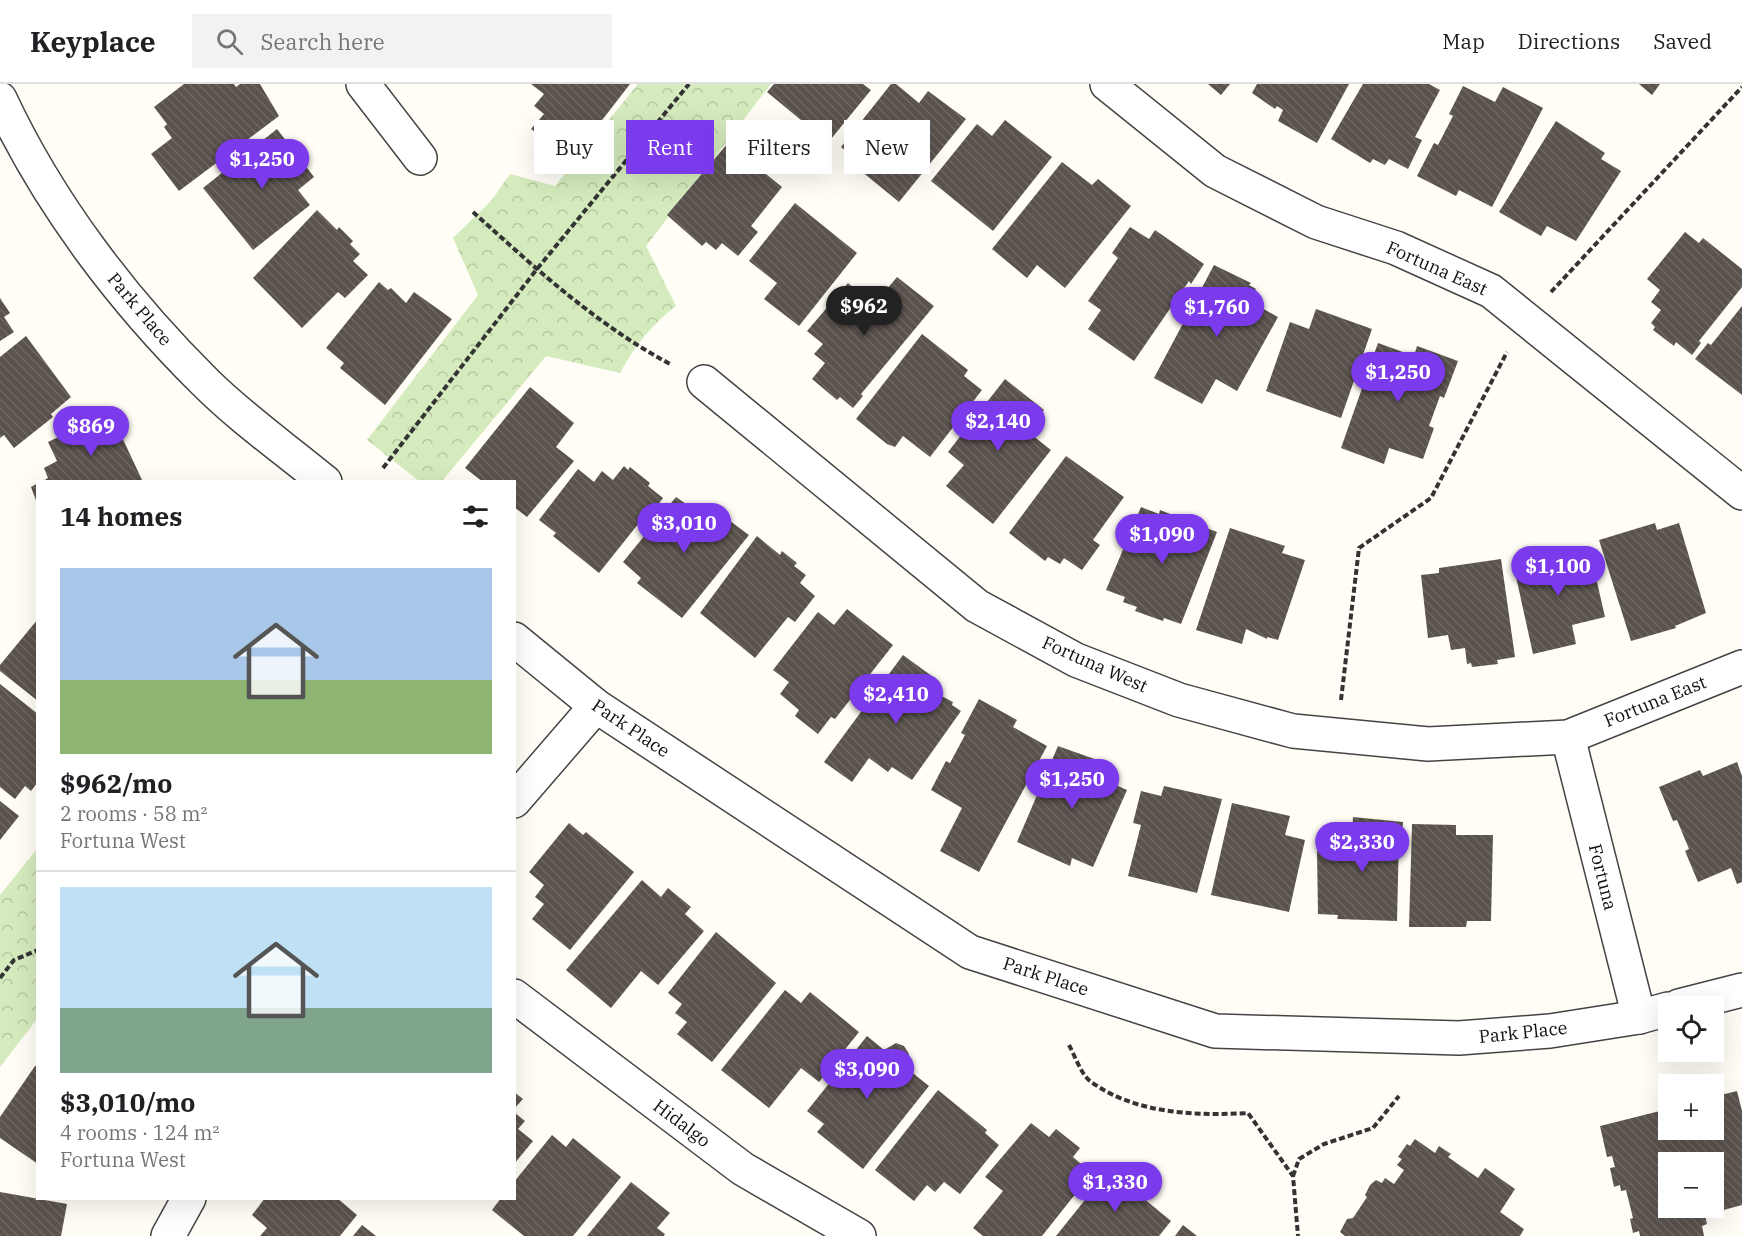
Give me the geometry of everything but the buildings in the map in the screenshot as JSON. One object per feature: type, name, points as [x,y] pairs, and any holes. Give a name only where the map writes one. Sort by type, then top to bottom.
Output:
[{"type":"street","points":[[363,84],[420,158]]},
{"type":"street","name":"Fortuna East","points":[[1107,84],[1215,171],[1316,222],[1396,248],[1491,291],[1742,493]]},
{"type":"street","name":"Park Place","points":[[0,99],[23,149],[75,227],[137,310],[207,384],[323,480]]},
{"type":"street","name":"Fortuna West","points":[[704,382],[977,606],[1076,660],[1179,700],[1293,731],[1428,744],[1568,737]]},
{"type":"street","name":"Park Place","points":[[516,641],[596,706],[970,952],[1215,1030],[1459,1038],[1550,1031],[1653,1013]]},
{"type":"street","name":"Fortuna East","points":[[1568,737],[1742,667]]},
{"type":"street","points":[[516,799],[596,706]]},
{"type":"street","name":"Fortuna","points":[[1568,737],[1653,1013]]},
{"type":"street","points":[[1718,996],[1742,990]]},
{"type":"street","name":"Hidalgo","points":[[516,998],[743,1169],[859,1236]]},
{"type":"street","points":[[168,1236],[188,1200]]},
{"type":"path","points":[[383,468],[537,270],[688,84]]},
{"type":"path","points":[[1551,292],[1742,87]]},
{"type":"path","points":[[473,212],[537,270],[639,348],[704,382]]},
{"type":"path","points":[[1341,704],[1359,548],[1431,498],[1507,352]]},
{"type":"path","points":[[0,978],[14,960],[36,951]]},
{"type":"path","points":[[1069,1045],[1089,1080],[1143,1108],[1224,1115],[1248,1113],[1293,1176]]},
{"type":"path","points":[[1298,1236],[1293,1176],[1299,1159],[1324,1144],[1373,1128],[1399,1096]]},
{"type":"green space","points":[[638,84],[771,84],[743,120],[726,120],[726,142],[714,158],[714,120],[626,120],[626,174],[702,174],[646,246],[676,306],[644,336],[620,373],[546,356],[443,480],[418,480],[367,440],[478,295],[453,238],[491,201],[510,174],[555,186],[565,174],[614,174],[614,120],[609,120]]},
{"type":"green space","points":[[36,850],[36,1020],[0,1067],[0,895]]}]
